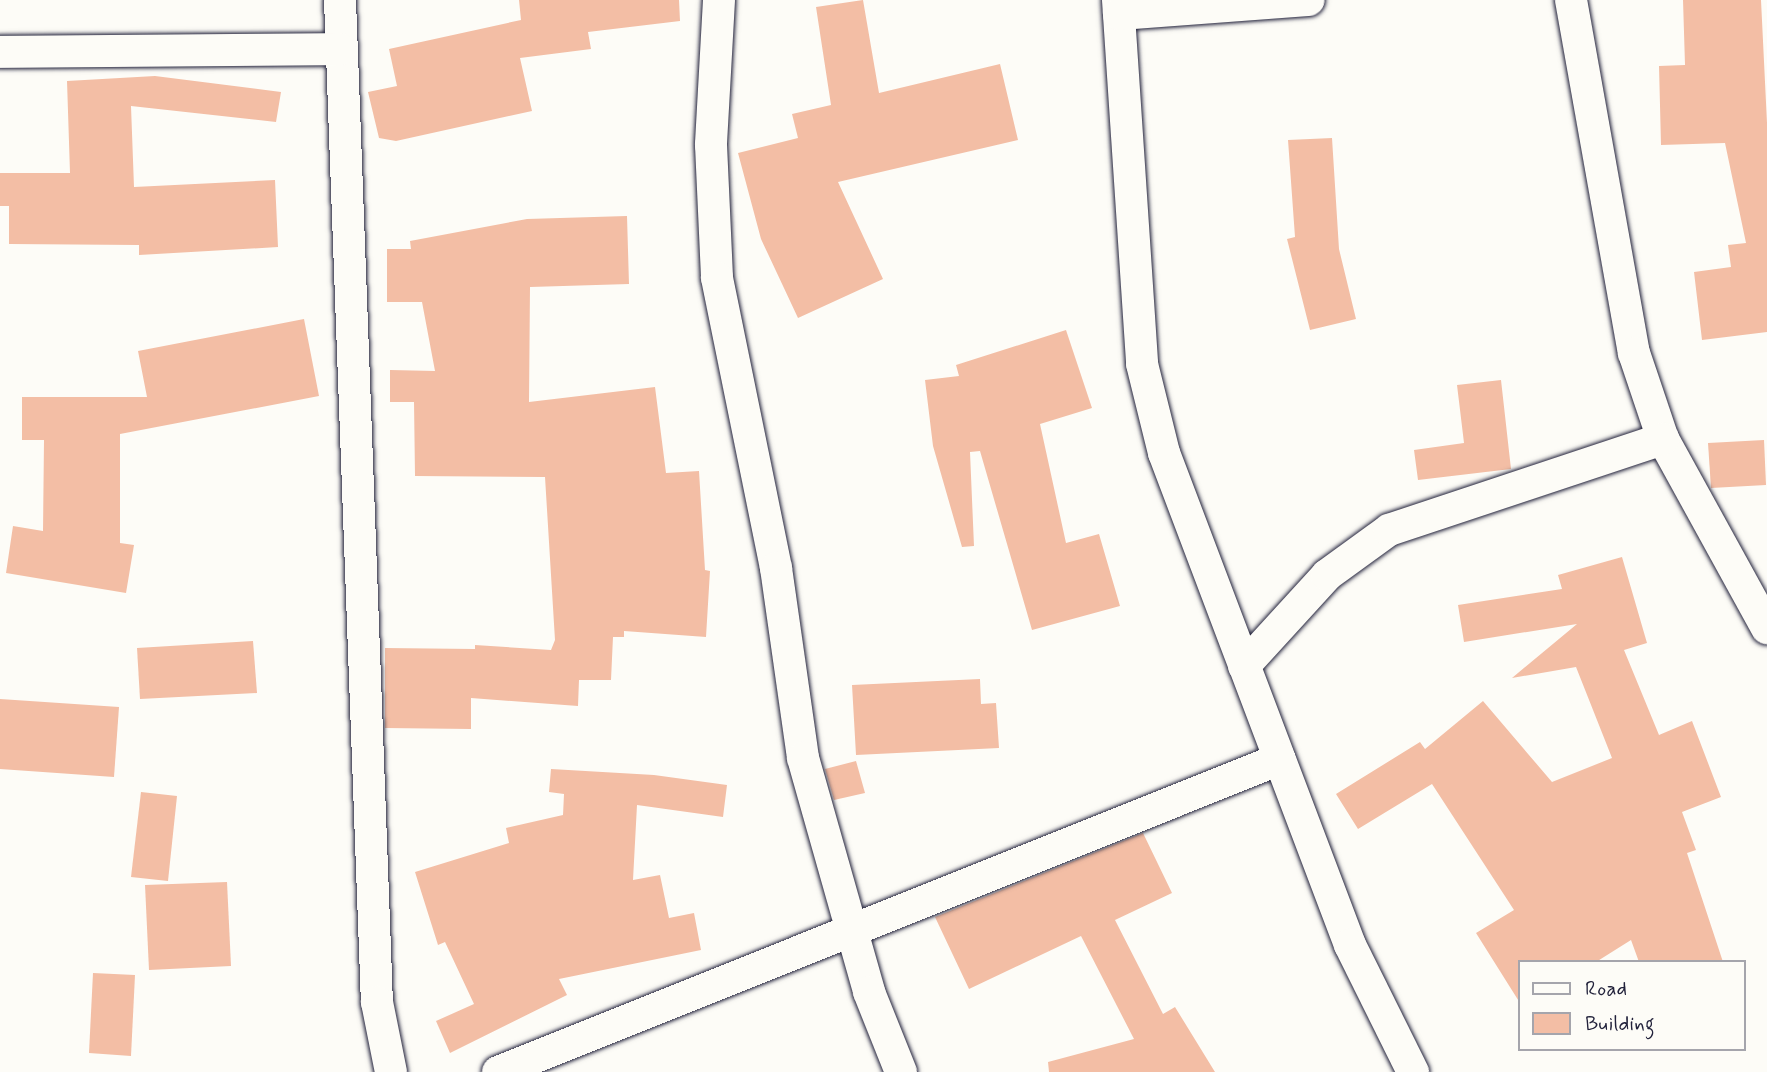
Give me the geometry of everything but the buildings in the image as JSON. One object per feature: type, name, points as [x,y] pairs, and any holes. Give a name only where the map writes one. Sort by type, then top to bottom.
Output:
[{"type":"street","points":[[340,0],[340,49],[349,180],[377,1002],[391,1072]]},
{"type":"street","points":[[719,0],[711,145],[717,278],[771,542],[803,758],[869,992],[901,1072]]},
{"type":"street","points":[[1308,0],[1119,7],[1142,364],[1164,453],[1350,945],[1413,1072]]},
{"type":"street","points":[[1571,0],[1634,353],[1663,439],[1767,628]]},
{"type":"street","points":[[0,52],[340,49]]},
{"type":"street","points":[[1244,666],[1327,575],[1389,530],[1663,439]]},
{"type":"street","points":[[498,1072],[852,933],[1280,759]]}]
